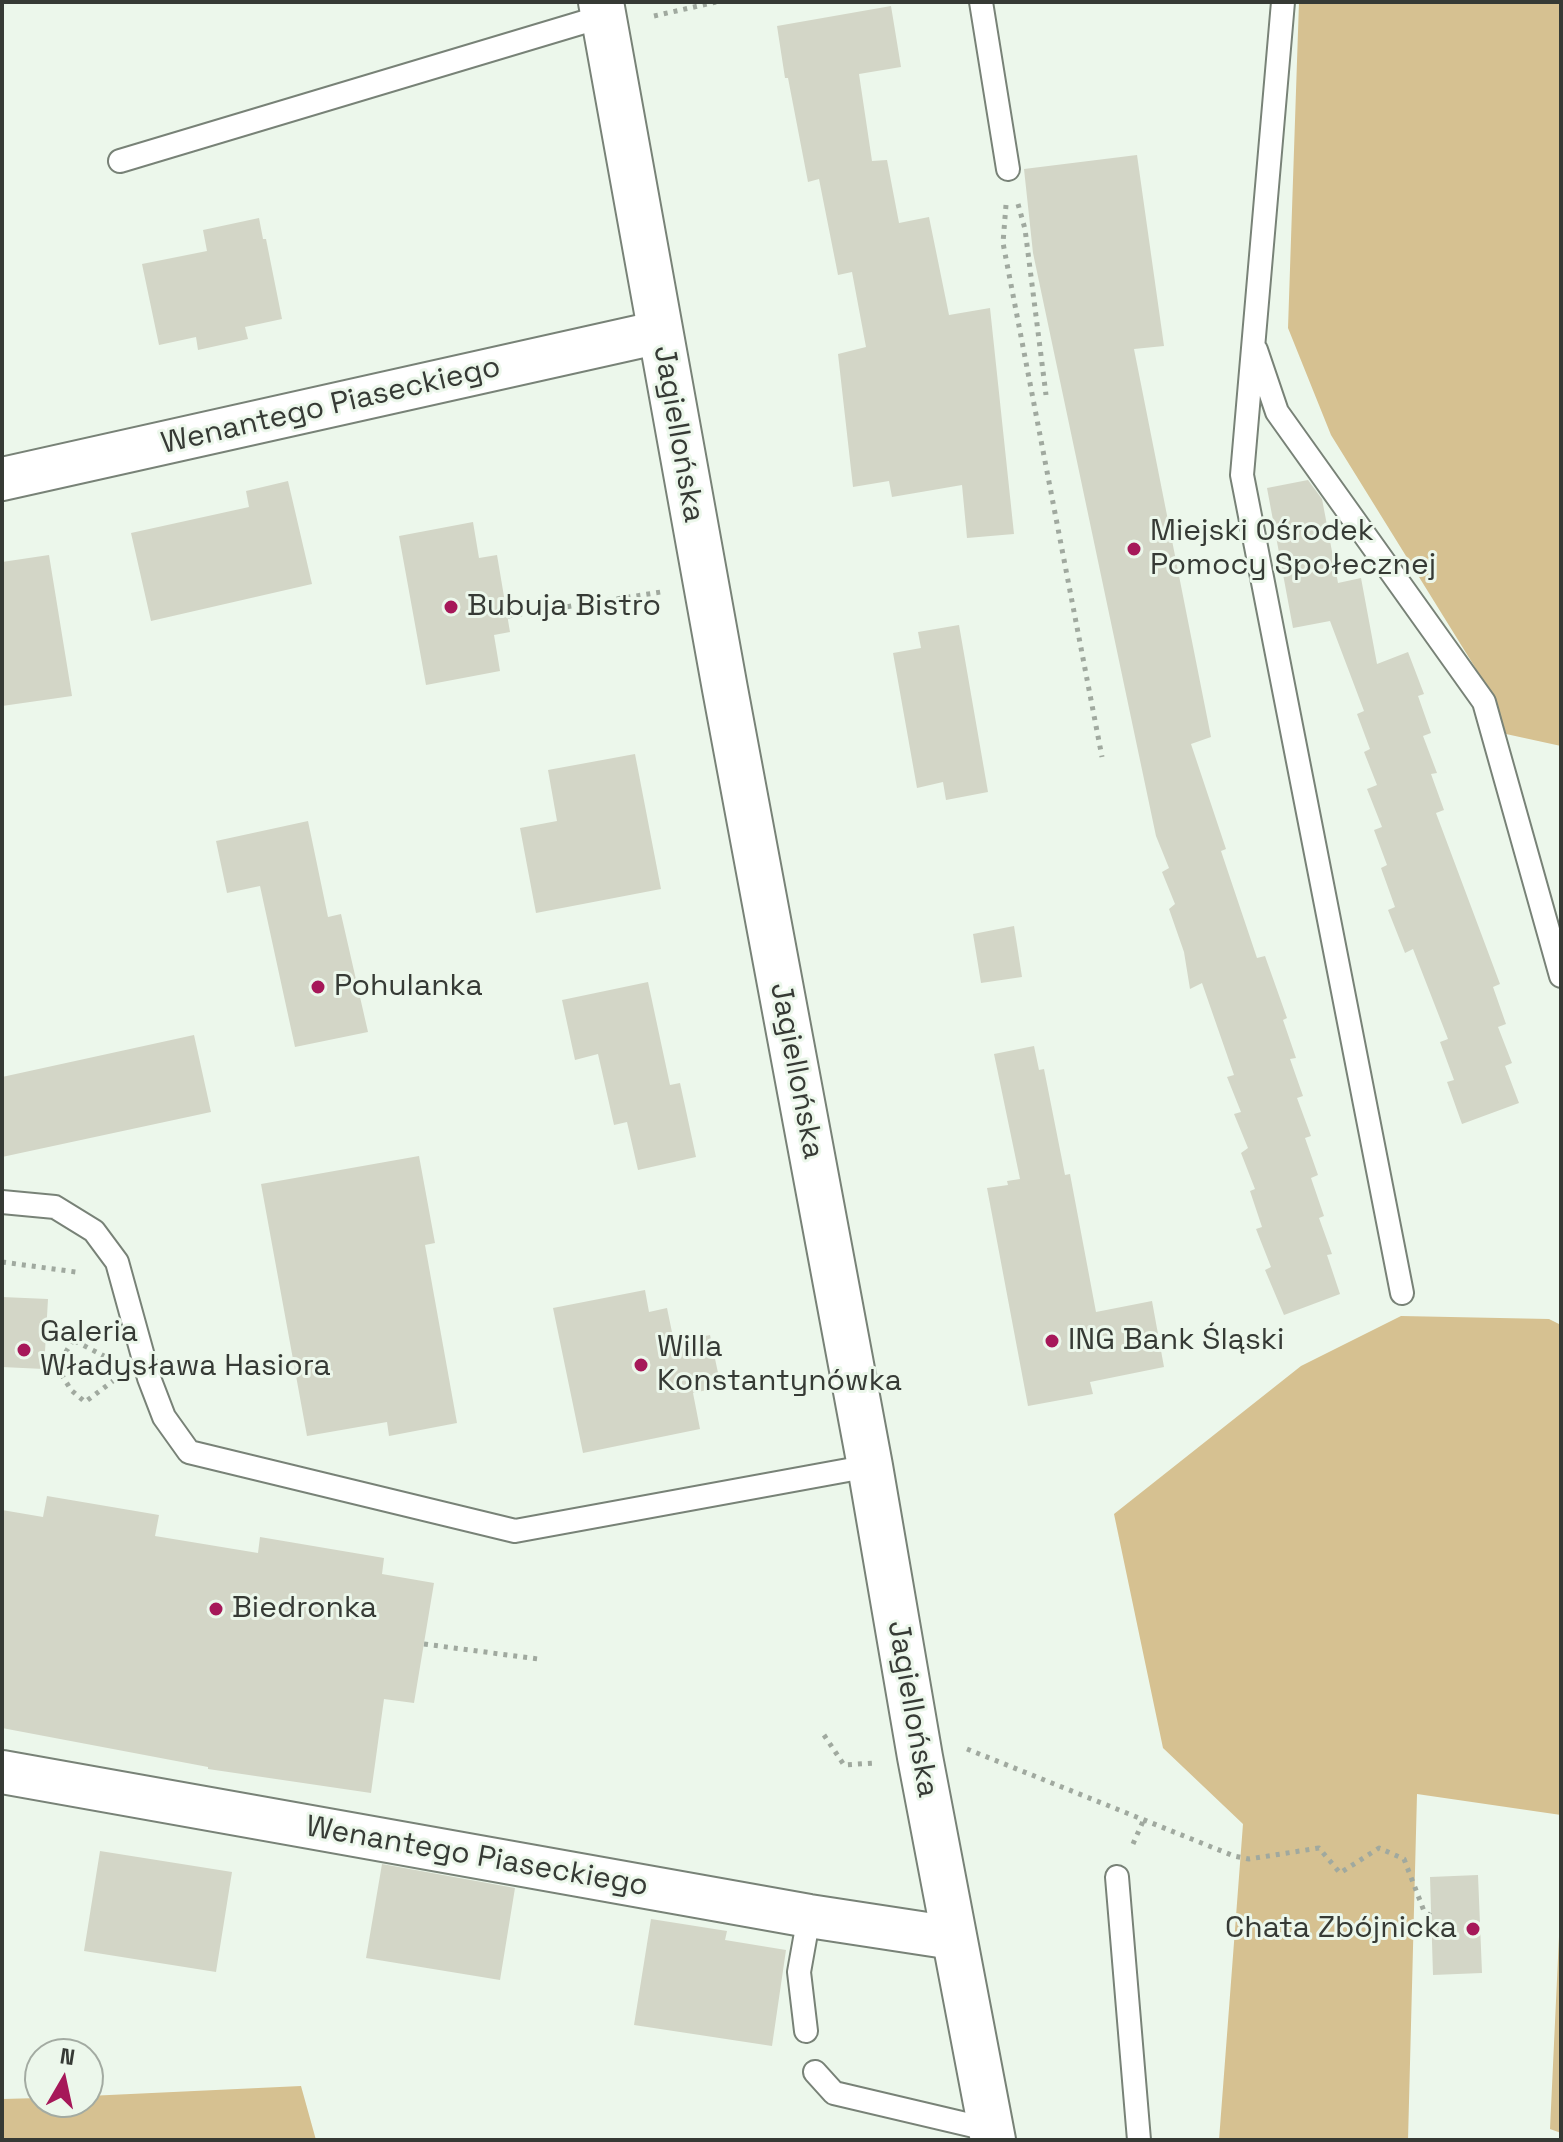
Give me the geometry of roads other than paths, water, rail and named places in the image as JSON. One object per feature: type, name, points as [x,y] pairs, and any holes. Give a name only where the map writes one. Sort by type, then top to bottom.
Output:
[{"type":"street","name":"Jagiellońska","points":[[602,9],[870,1466],[953,1938],[992,2135]]},
{"type":"street","name":"Wenantego Piaseckiego","points":[[2,479],[660,332]]},
{"type":"street","name":"Wenantego Piaseckiego","points":[[2,1772],[809,1916],[953,1938]]},
{"type":"lane","points":[[981,2],[1008,169]]},
{"type":"lane","points":[[1283,2],[1242,475],[1402,1293]]},
{"type":"lane","points":[[120,161],[602,9]]},
{"type":"lane","points":[[1253,341],[1277,412],[1484,702],[1561,976]]},
{"type":"lane","points":[[2,1202],[55,1207],[94,1231],[117,1262],[152,1387],[164,1417],[189,1452],[515,1531],[870,1466]]},
{"type":"lane","points":[[1117,1877],[1139,2140]]},
{"type":"lane","points":[[806,2031],[799,1972],[809,1916]]},
{"type":"lane","points":[[815,2072],[834,2093],[992,2135]]},
{"type":"place","name":"Miejski Ośrodek Pomocy Społecznej","points":[[1134,549]]},
{"type":"place","name":"Bubuja Bistro","points":[[451,607]]},
{"type":"place","name":"Pohulanka","points":[[318,987]]},
{"type":"place","name":"ING Bank Śląski","points":[[1052,1341]]},
{"type":"place","name":"Galeria Władysława Hasiora","points":[[24,1350]]},
{"type":"place","name":"Willa Konstantynówka","points":[[641,1365]]},
{"type":"place","name":"Biedronka","points":[[216,1609]]},
{"type":"place","name":"Chata Zbójnicka","points":[[1473,1929]]}]
